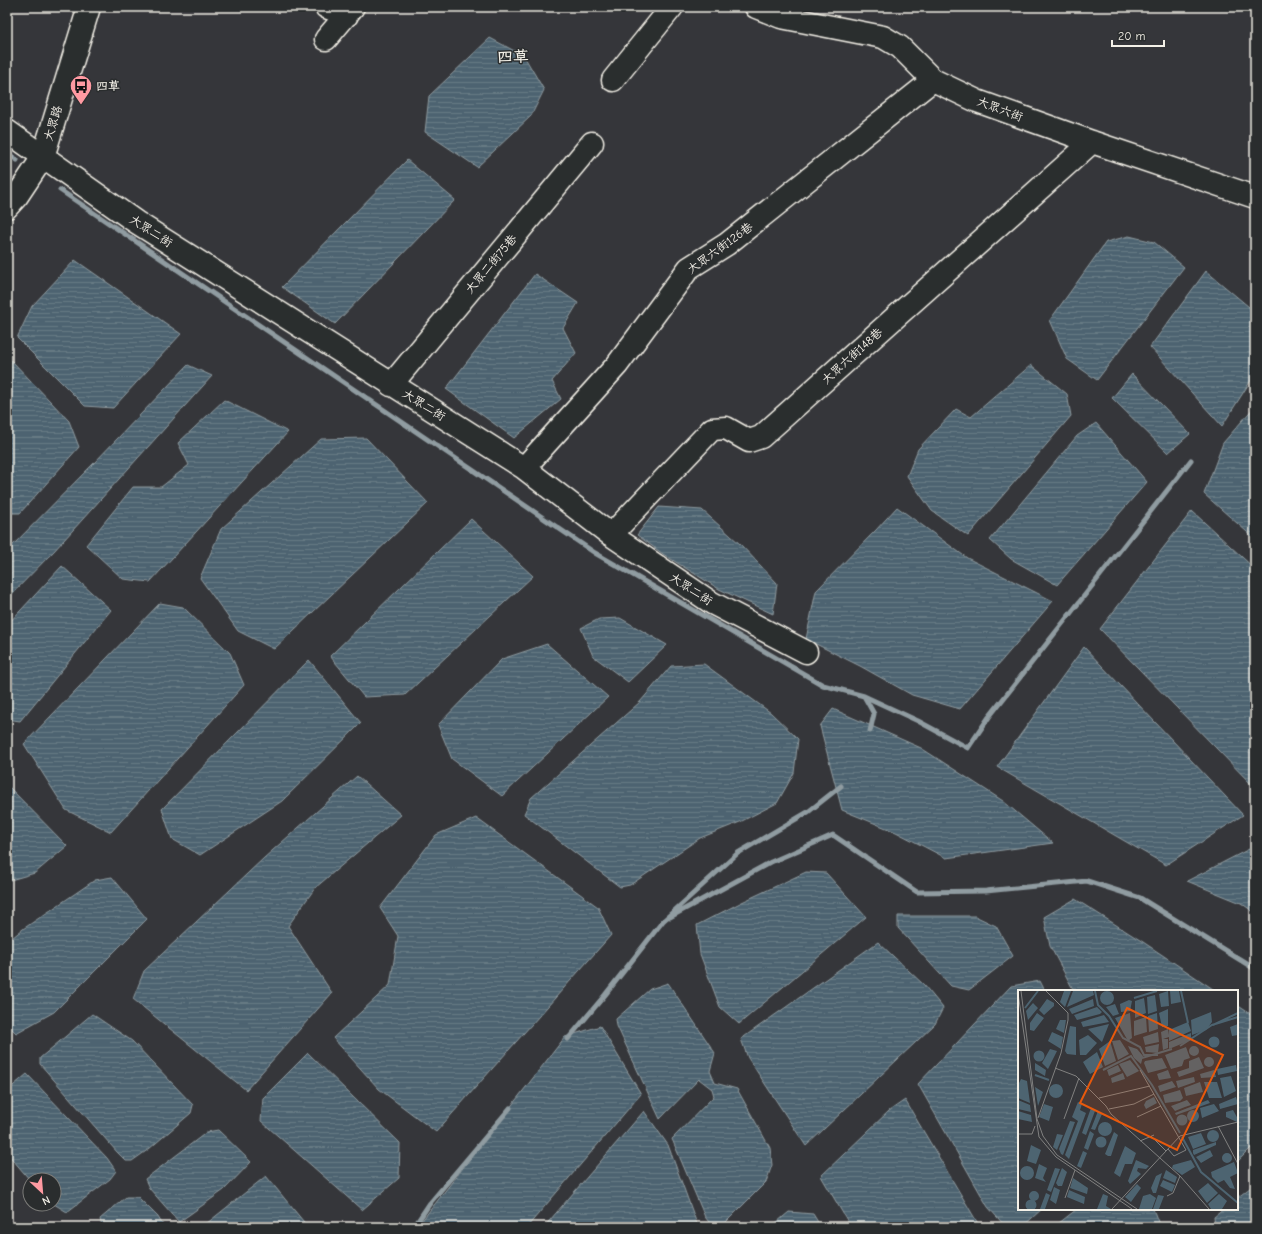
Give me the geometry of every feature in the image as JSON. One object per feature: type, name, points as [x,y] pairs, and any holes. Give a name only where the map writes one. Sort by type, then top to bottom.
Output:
[{"type":"street","name":"大眾路","points":[[7,208],[17,196],[43,157],[89,7]]},
{"type":"street","points":[[326,7],[350,11]]},
{"type":"street","points":[[613,80],[672,7]]},
{"type":"street","name":"大眾六街","points":[[756,7],[781,17],[883,37],[900,47],[933,80],[977,101],[1092,142],[1255,197]]},
{"type":"street","points":[[326,39],[350,11]]},
{"type":"street","name":"大眾六街126巷","points":[[524,468],[617,365],[689,268],[727,244],[933,80]]},
{"type":"street","name":"大眾二街","points":[[7,131],[136,222],[524,468],[611,535],[712,603],[806,652]]},
{"type":"street","name":"大眾六街148巷","points":[[611,535],[712,429],[726,428],[749,441],[761,437],[1092,142]]},
{"type":"street","name":"大眾二街75巷","points":[[391,385],[592,144]]},
{"type":"water","points":[[490,38],[524,56],[544,90],[531,116],[477,167],[425,132],[429,96]]},
{"type":"water","points":[[407,160],[455,200],[335,324],[282,287]]},
{"type":"water","points":[[1129,236],[1154,242],[1184,267],[1097,380],[1067,359],[1050,320],[1106,242]]},
{"type":"water","points":[[75,260],[181,334],[113,408],[85,406],[17,338],[32,306]]},
{"type":"water","points":[[1206,271],[1255,312],[1255,374],[1222,426],[1150,347]]},
{"type":"water","points":[[535,274],[578,303],[563,328],[576,353],[552,381],[561,399],[514,438],[446,389]]},
{"type":"water","points":[[7,360],[12,361],[69,421],[79,447],[20,513],[7,513]]},
{"type":"water","points":[[188,365],[212,376],[54,551],[7,599],[7,551]]},
{"type":"water","points":[[1031,365],[1067,394],[1071,416],[968,536],[932,511],[907,476],[918,449],[956,409],[971,417]]},
{"type":"water","points":[[1132,374],[1190,434],[1168,453],[1112,398]]},
{"type":"water","points":[[224,400],[288,432],[150,582],[123,579],[86,545],[133,487],[161,487],[189,465],[178,443]]},
{"type":"water","points":[[1255,406],[1255,539],[1204,494],[1223,443]]},
{"type":"water","points":[[1096,423],[1147,482],[1057,585],[1011,559],[990,540],[1077,436]]},
{"type":"water","points":[[366,438],[428,503],[274,649],[238,631],[200,578],[221,529],[321,439]]},
{"type":"water","points":[[659,507],[702,510],[740,544],[777,583],[773,614],[719,589],[663,554],[637,535]]},
{"type":"water","points":[[897,507],[967,558],[1053,601],[960,709],[912,695],[860,666],[806,639],[816,591]]},
{"type":"water","points":[[1192,511],[1255,569],[1255,788],[1100,629]]},
{"type":"water","points":[[471,519],[533,576],[405,695],[364,697],[330,656]]},
{"type":"water","points":[[62,566],[111,610],[20,721],[7,719],[7,625]]},
{"type":"water","points":[[160,603],[183,607],[230,653],[244,685],[111,832],[66,810],[24,744]]},
{"type":"water","points":[[620,618],[667,645],[628,682],[593,656],[581,628],[599,619]]},
{"type":"water","points":[[547,644],[608,697],[502,796],[452,759],[438,725],[502,659]]},
{"type":"water","points":[[1084,647],[1243,815],[1166,865],[997,767]]},
{"type":"water","points":[[309,660],[361,723],[282,801],[200,855],[172,839],[162,809]]},
{"type":"water","points":[[704,664],[771,713],[798,739],[794,773],[777,803],[740,822],[700,838],[630,885],[620,887],[524,814],[531,798],[640,702],[671,666]]},
{"type":"water","points":[[833,709],[921,748],[1003,801],[1053,843],[946,858],[896,832],[842,810],[820,726]]},
{"type":"water","points":[[357,776],[401,815],[315,888],[288,926],[332,993],[246,1090],[133,999],[144,971],[264,858]]},
{"type":"water","points":[[7,785],[67,846],[35,873],[7,881]]},
{"type":"water","points":[[476,818],[598,907],[611,935],[436,1132],[379,1089],[333,1038],[390,985],[398,936],[380,908],[436,835]]},
{"type":"water","points":[[1255,846],[1255,913],[1241,903],[1187,881]]},
{"type":"water","points":[[806,872],[826,873],[866,917],[739,1024],[720,1007],[700,954],[697,925]]},
{"type":"water","points":[[112,877],[147,919],[54,1012],[16,1033],[7,1024],[7,942],[23,929],[95,880]]},
{"type":"water","points":[[1075,899],[1215,990],[1073,990],[1050,946],[1044,917]]},
{"type":"water","points":[[898,916],[975,916],[996,926],[1013,956],[969,990],[951,986],[898,928]]},
{"type":"water","points":[[878,942],[924,985],[943,1008],[935,1024],[806,1146],[748,1058],[741,1039]]},
{"type":"water","points":[[1040,981],[1044,990],[1018,990],[1018,1210],[1041,1210],[1022,1227],[1006,1227],[988,1207],[918,1084],[1011,986]]},
{"type":"water","points":[[668,983],[715,1053],[710,1071],[715,1083],[737,1089],[770,1148],[772,1165],[766,1182],[721,1227],[713,1227],[705,1217],[672,1139],[714,1096],[712,1089],[699,1079],[660,1119],[617,1026],[616,1019],[650,989]]},
{"type":"water","points":[[1238,1006],[1255,1017],[1255,1144],[1238,1161]]},
{"type":"water","points":[[92,1014],[132,1041],[193,1105],[191,1113],[149,1149],[132,1161],[126,1161],[117,1152],[40,1064],[40,1058]]},
{"type":"water","points":[[600,1026],[641,1094],[527,1227],[417,1227],[565,1037]]},
{"type":"water","points":[[308,1053],[400,1143],[399,1178],[362,1210],[261,1121],[263,1098]]},
{"type":"water","points":[[27,1074],[107,1158],[116,1171],[110,1179],[67,1212],[62,1209],[62,1172],[23,1172],[7,1153],[7,1091]]},
{"type":"water","points":[[905,1100],[980,1227],[851,1227],[821,1176],[889,1111]]},
{"type":"water","points":[[644,1111],[668,1145],[697,1224],[695,1227],[544,1227]]},
{"type":"water","points":[[218,1130],[251,1162],[224,1190],[179,1222],[149,1188],[145,1179],[207,1132]]},
{"type":"water","points":[[266,1176],[308,1227],[204,1227],[206,1224]]},
{"type":"water","points":[[1255,1184],[1255,1227],[1215,1227],[1214,1217],[1223,1210],[1238,1210],[1238,1197]]},
{"type":"water","points":[[126,1197],[138,1197],[158,1217],[164,1227],[102,1227],[100,1219]]},
{"type":"water","points":[[1076,1210],[1153,1210],[1160,1227],[1054,1227]]},
{"type":"water","points":[[789,1212],[813,1214],[821,1227],[771,1227]]},
{"type":"waterway","points":[[7,153],[17,160]]},
{"type":"waterway","points":[[60,190],[595,553],[823,685],[864,696],[918,721],[968,748],[989,717],[1191,460]]},
{"type":"waterway","points":[[864,696],[874,714],[870,731]]},
{"type":"waterway","points":[[568,1039],[605,995],[663,921],[738,853],[808,812],[841,786]]},
{"type":"waterway","points":[[670,917],[771,862],[833,835],[917,892],[986,891],[1087,881],[1140,898],[1255,969]]},
{"type":"waterway","points":[[414,1227],[430,1203],[510,1108]]},
{"type":"place","name":"四草","points":[[81,106]]},
{"type":"district","name":"四草","points":[[513,56]]}]
